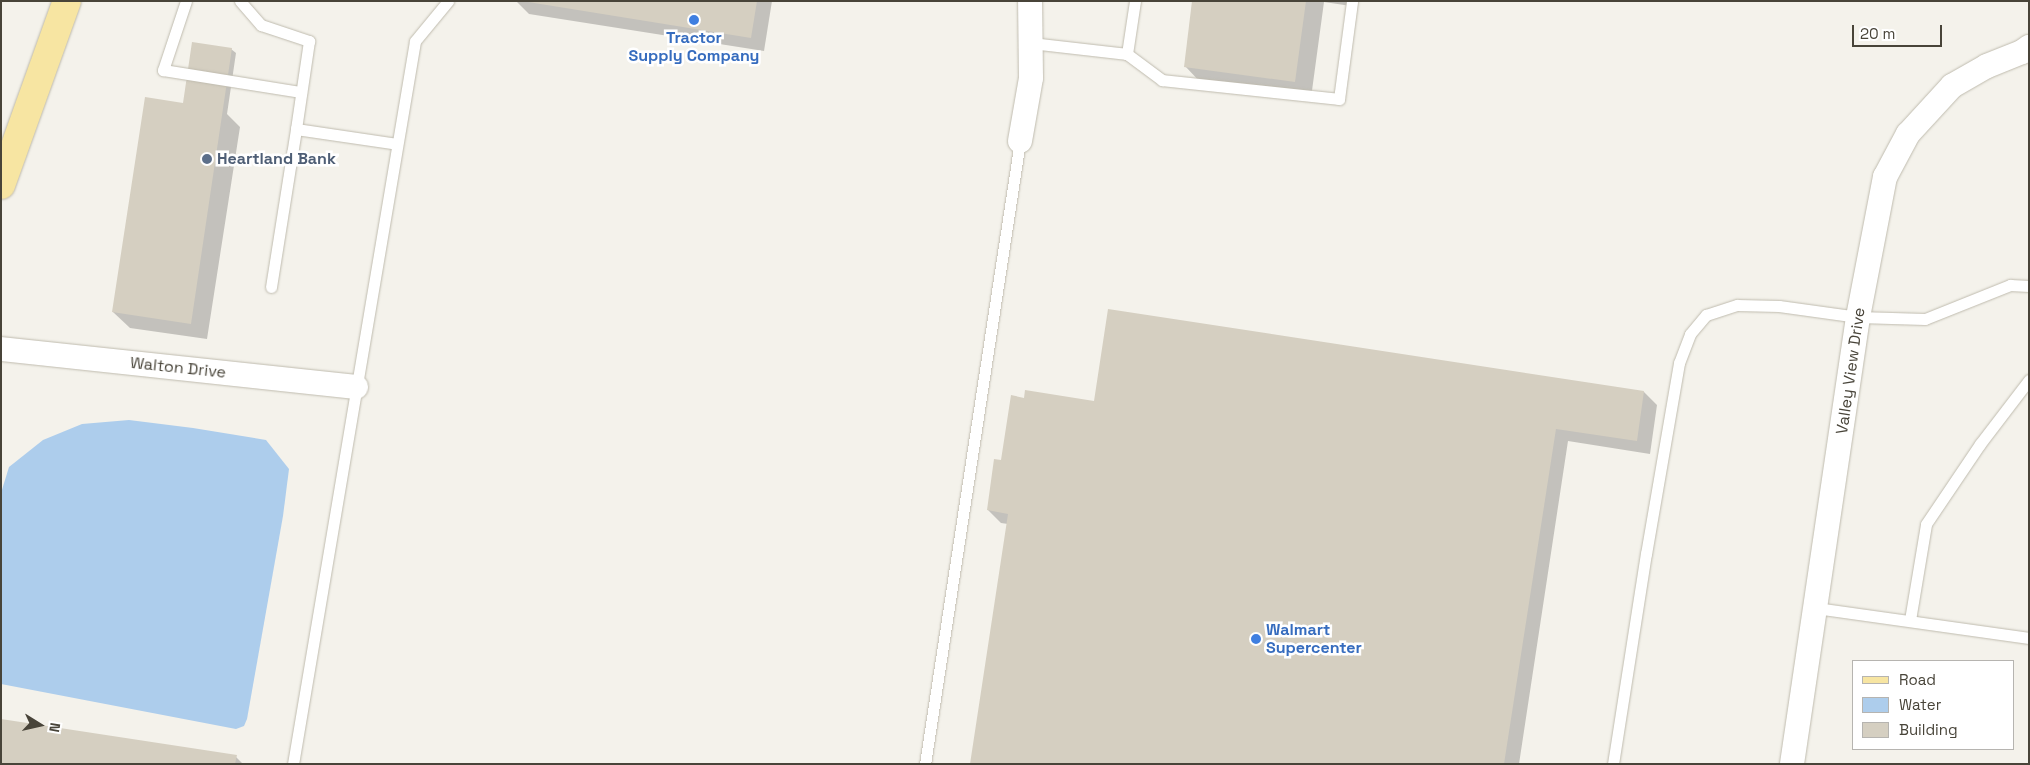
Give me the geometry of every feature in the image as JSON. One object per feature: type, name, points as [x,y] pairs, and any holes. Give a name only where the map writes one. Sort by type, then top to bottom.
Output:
[{"type":"main road","points":[[1,185],[67,1]]},
{"type":"street","points":[[1020,141],[1031,78],[1030,1]]},
{"type":"street","name":"Valley View Drive","points":[[1792,764],[1858,316],[1885,177],[1908,134],[1952,86],[1987,66],[2022,52],[2029,47]]},
{"type":"street","name":"Walton Drive","points":[[1,349],[356,387]]},
{"type":"lane","points":[[186,1],[163,70],[301,92]]},
{"type":"lane","points":[[240,1],[261,25],[309,41],[270,287]]},
{"type":"lane","points":[[293,764],[415,42],[448,1]]},
{"type":"lane","points":[[1127,54],[1136,1]]},
{"type":"lane","points":[[1031,43],[1127,54],[1162,80],[1339,98],[1352,1]]},
{"type":"lane","points":[[296,129],[397,144]]},
{"type":"lane","points":[[925,764],[1020,141]]},
{"type":"lane","points":[[1613,764],[1646,554],[1678,372],[1690,334],[1706,315],[1737,305],[1779,306],[1858,316],[1925,319],[2010,285],[2029,286]]},
{"type":"lane","points":[[1910,620],[1926,524],[1980,444],[2029,380]]},
{"type":"lane","points":[[1816,608],[2029,638]]},
{"type":"water","points":[[129,420],[266,440],[289,469],[283,516],[247,719],[244,726],[236,729],[1,684],[1,493],[9,467],[43,440],[82,424]]},
{"type":"building","name":"Tractor Supply Company","points":[[522,1],[757,1],[751,38]]},
{"type":"building","points":[[1192,1],[1306,1],[1295,82],[1184,67]]},
{"type":"building","points":[[192,42],[232,48],[191,324],[112,312],[145,97],[183,103]]},
{"type":"building","name":"Walmart Supercenter","points":[[1108,309],[1644,391],[1637,441],[1556,429],[1504,764],[970,764],[1008,514],[987,510],[994,459],[1001,460],[1011,395],[1024,398],[1025,390],[1094,401]]},
{"type":"building","points":[[1,719],[237,755],[235,764],[1,764]]},
{"type":"place","name":"Tractor Supply Company","points":[[694,20]]},
{"type":"place","name":"Heartland Bank","points":[[207,159]]},
{"type":"place","name":"Walmart Supercenter","points":[[1256,639]]}]
